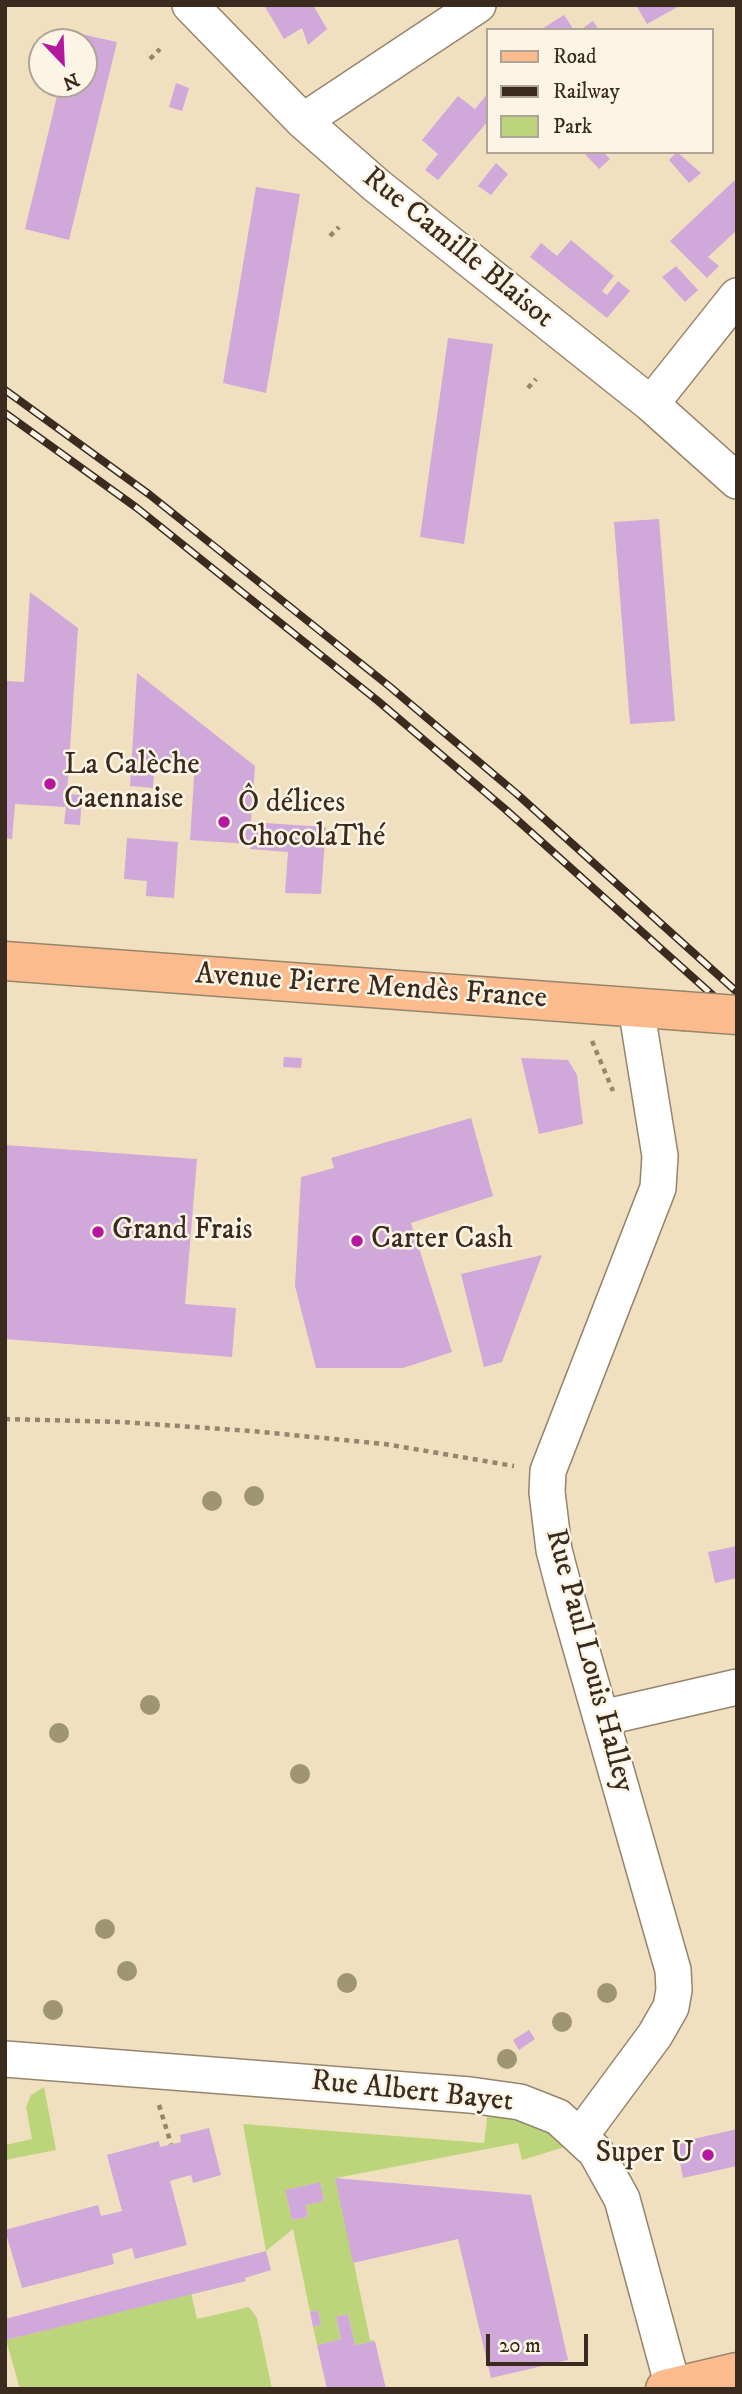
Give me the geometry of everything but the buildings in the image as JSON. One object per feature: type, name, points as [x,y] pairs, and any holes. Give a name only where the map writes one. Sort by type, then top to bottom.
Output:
[{"type":"main road","name":"Avenue Pierre Mendès France","points":[[5,961],[737,1015]]},
{"type":"main road","points":[[669,2388],[737,2372]]},
{"type":"street","name":"Rue Camille Blaisot","points":[[190,5],[303,121],[376,185],[651,404],[737,481]]},
{"type":"street","points":[[303,121],[478,5]]},
{"type":"street","points":[[651,404],[737,296]]},
{"type":"street","name":"Rue Paul Louis Halley","points":[[581,2134],[655,2035],[671,2007],[674,1990],[673,1970],[554,1550],[548,1471],[658,1188],[660,1156],[636,1007]]},
{"type":"street","points":[[602,1718],[737,1687]]},
{"type":"street","name":"Rue Albert Bayet","points":[[5,2059],[470,2095],[520,2102],[558,2117],[581,2134],[611,2174],[622,2199],[669,2388]]},
{"type":"path","points":[[150,59],[160,50]]},
{"type":"path","points":[[330,236],[339,227]]},
{"type":"path","points":[[528,388],[536,379]]},
{"type":"path","points":[[5,1419],[121,1422],[251,1431],[385,1444],[521,1467]]},
{"type":"green space","points":[[44,2087],[56,2150],[5,2160],[5,2145],[32,2139],[26,2107],[31,2095]]},
{"type":"green space","points":[[488,2111],[543,2130],[568,2146],[522,2160],[518,2143],[336,2178],[370,2340],[375,2341],[355,2345],[348,2314],[336,2317],[341,2339],[317,2345],[313,2327],[321,2325],[318,2310],[310,2312],[293,2229],[266,2251],[243,2124],[484,2143]],"holes":[[[320,2182],[324,2201],[306,2205],[308,2217],[292,2220],[285,2190]]]},
{"type":"green space","points":[[191,2293],[197,2319],[249,2307],[257,2318],[272,2389],[20,2389],[6,2340]]},
{"type":"railway","points":[[5,390],[150,495],[389,686],[517,794],[737,992]]},
{"type":"railway","points":[[5,413],[137,508],[378,701],[505,809],[737,1017]]},
{"type":"place","name":"La Calèche Caennaise","points":[[50,784]]},
{"type":"place","name":"Ô délices ChocolaThé","points":[[224,822]]},
{"type":"place","name":"Grand Frais","points":[[98,1232]]},
{"type":"place","name":"Carter Cash","points":[[357,1241]]},
{"type":"place","name":"Super U","points":[[708,2155]]}]
